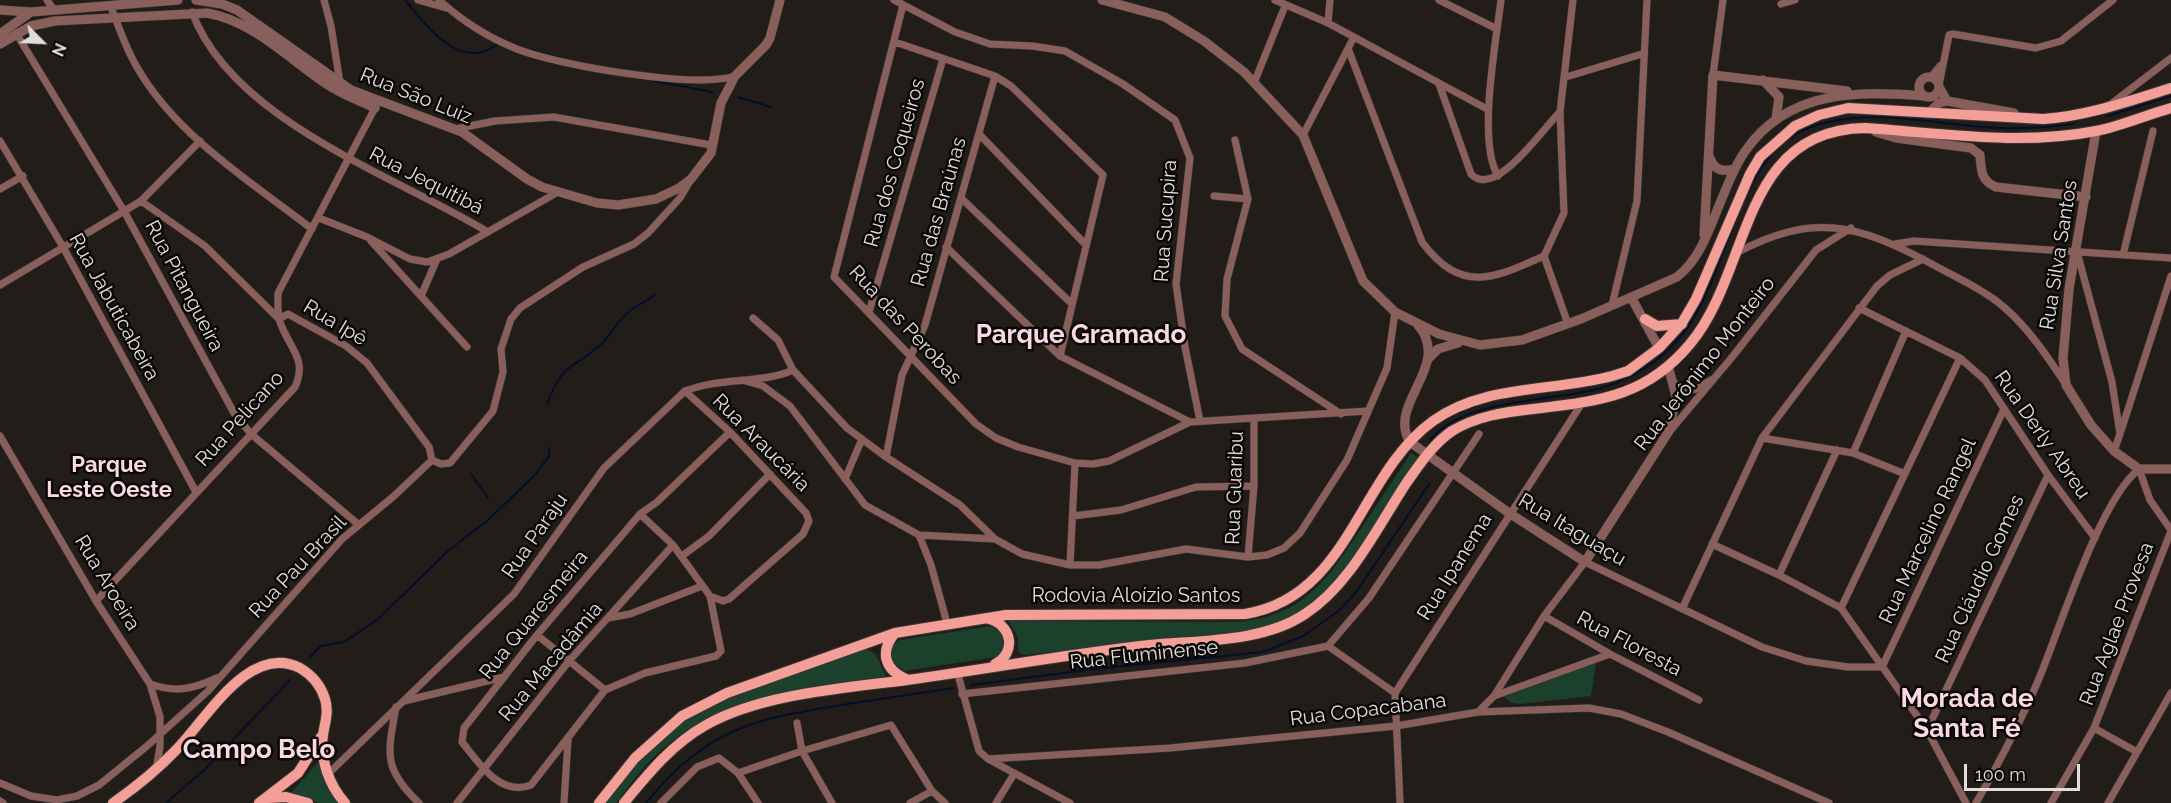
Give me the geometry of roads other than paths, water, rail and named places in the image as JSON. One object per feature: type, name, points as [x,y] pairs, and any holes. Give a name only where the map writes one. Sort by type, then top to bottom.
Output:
[{"type":"main road","name":"Rodovia Aloízio Santos","points":[[599,803],[635,758],[682,716],[727,693],[895,633],[982,618],[1035,615],[1235,615],[1271,608],[1292,597],[1326,567],[1410,442],[1432,422],[1470,401],[1612,376],[1664,357],[1690,344],[1703,325],[1765,187],[1781,161],[1816,136],[1847,129],[1929,123],[2043,119],[2107,108],[2171,88]]},
{"type":"main road","name":"Rodovia Aloízio Santos","points":[[624,803],[667,754],[690,735],[720,718],[764,702],[1097,650],[1249,634],[1291,622],[1323,602],[1345,578],[1428,454],[1452,431],[1499,413],[1582,403],[1623,395],[1664,357],[1696,299],[1750,174],[1760,157],[1784,134],[1809,119],[1848,108],[2022,140],[2096,131],[2171,108]]},
{"type":"main road","points":[[2076,114],[2096,131],[2107,108]]},
{"type":"main road","points":[[1645,319],[1657,326],[1682,323]]},
{"type":"main road","points":[[982,618],[1002,624],[1008,632],[1010,642],[1008,653],[992,666]]},
{"type":"main road","points":[[895,633],[887,646],[887,664],[892,672],[907,680]]},
{"type":"main road","points":[[113,803],[156,769],[189,737],[239,678],[264,664],[279,663],[294,666],[313,678],[326,702],[327,716],[323,731],[310,758],[298,773],[263,800]]},
{"type":"main road","points":[[323,731],[323,749],[328,774],[345,803]]},
{"type":"main road","points":[[263,800],[286,797],[309,803]]},
{"type":"street","points":[[47,0],[54,10]]},
{"type":"street","points":[[0,10],[31,12],[178,0]]},
{"type":"street","name":"Rua São Luiz","points":[[196,0],[222,4],[237,10],[340,83],[376,105]]},
{"type":"street","points":[[324,0],[332,26],[340,83]]},
{"type":"street","points":[[418,0],[451,10]]},
{"type":"street","points":[[439,0],[502,42],[541,56],[686,80],[721,81],[735,76]]},
{"type":"street","name":"Rua São Luiz","points":[[0,44],[31,26],[55,21],[192,12],[224,16],[244,25],[326,84],[376,105],[455,129],[489,149],[527,179],[558,192],[597,203],[618,205],[656,199],[679,188],[691,179],[711,153],[720,103],[735,76],[766,45],[780,0]]},
{"type":"street","name":"Rua Sucupira","points":[[894,0],[955,32],[990,44],[1032,46],[1065,51],[1124,84],[1175,120],[1190,158],[1176,284],[1185,347],[1200,421]]},
{"type":"street","points":[[1102,0],[1127,3],[1165,17],[1204,41],[1244,72],[1303,135],[1363,281],[1395,312],[1461,342],[1480,345],[1522,340],[1568,324],[1677,277],[1688,268],[1704,242],[1734,169],[1746,149],[1776,119],[1798,108],[1853,92]]},
{"type":"street","points":[[1275,0],[1328,23],[1487,110]]},
{"type":"street","points":[[1328,23],[1330,0]]},
{"type":"street","points":[[1439,0],[1497,29]]},
{"type":"street","points":[[1498,176],[1490,161],[1487,110],[1501,0]]},
{"type":"street","points":[[1349,51],[1422,242],[1436,260],[1457,273],[1479,277],[1500,276],[1544,256],[1564,213],[1560,112],[1566,77],[1573,0]]},
{"type":"street","points":[[1612,305],[1636,201],[1642,54],[1647,0]]},
{"type":"street","points":[[1704,242],[1713,75],[1724,0]]},
{"type":"street","points":[[1781,4],[1794,0]]},
{"type":"street","points":[[1713,75],[1853,92],[1925,96],[1936,94],[1947,40],[1953,34],[2036,48],[2061,41],[2113,0]]},
{"type":"street","points":[[110,5],[131,57],[156,94],[200,141],[312,229]]},
{"type":"street","name":"Rua das Perobas","points":[[903,6],[834,267],[834,277],[976,424],[996,438],[1075,463],[1109,461],[1190,422],[1254,420],[1368,411]]},
{"type":"street","points":[[1254,83],[1285,6]]},
{"type":"street","points":[[0,34],[31,12]]},
{"type":"street","name":"Rua Jequitibá","points":[[192,12],[216,54],[241,83],[281,115],[349,160],[430,199],[488,232]]},
{"type":"street","name":"Rua Pitangueira","points":[[16,33],[124,211],[234,413],[251,434],[359,525]]},
{"type":"street","points":[[1303,135],[1349,51],[1354,37]]},
{"type":"street","points":[[895,42],[995,76],[1011,86],[1103,175],[1060,356]]},
{"type":"street","points":[[1566,77],[1642,54]]},
{"type":"street","points":[[2107,108],[2171,58]]},
{"type":"street","name":"Rua dos Coqueiros","points":[[869,312],[943,59]]},
{"type":"street","points":[[1908,94],[1924,79],[1930,77],[1942,64]]},
{"type":"street","name":"Rua das Braúnas","points":[[886,457],[902,375],[925,325],[995,76]]},
{"type":"street","points":[[1930,77],[1939,86],[1947,101]]},
{"type":"street","points":[[1762,80],[1771,86],[1779,97],[1776,119]]},
{"type":"street","points":[[1439,84],[1471,174],[1479,180],[1498,176],[1508,170],[1560,112]]},
{"type":"street","points":[[1919,84],[1920,91],[1925,96],[1929,123],[1938,143]]},
{"type":"street","points":[[1929,123],[1939,103],[1947,101],[2043,119]]},
{"type":"street","name":"Rua Pelicano","points":[[96,601],[285,399],[300,376],[301,363],[279,319],[278,293],[376,105]]},
{"type":"street","points":[[455,129],[495,121],[554,117],[711,145]]},
{"type":"street","points":[[1865,128],[1896,138],[1971,148],[1980,155],[1982,175],[1987,183],[1996,187],[2086,197]]},
{"type":"street","name":"Rua Silva Santos","points":[[2066,385],[2064,331],[2096,131]]},
{"type":"street","points":[[2123,255],[2153,131]]},
{"type":"street","points":[[979,134],[1086,245]]},
{"type":"street","points":[[1235,140],[1248,199],[1227,279],[1225,316],[1242,349],[1341,414]]},
{"type":"street","name":"Rua Jabuticabeira","points":[[0,141],[23,176],[63,247],[196,492]]},
{"type":"street","points":[[0,285],[141,201],[200,141]]},
{"type":"street","points":[[1709,155],[1713,165],[1719,170],[1734,169]]},
{"type":"street","points":[[0,189],[23,176]]},
{"type":"street","points":[[432,460],[441,464],[450,463],[493,411],[503,372],[501,349],[511,319],[520,308],[583,267],[634,244],[648,233],[680,198],[691,179]]},
{"type":"street","points":[[319,218],[420,262],[436,259],[558,192]]},
{"type":"street","points":[[1214,196],[1248,199]]},
{"type":"street","points":[[961,198],[1072,304]]},
{"type":"street","name":"Rua Ipê","points":[[141,201],[206,246],[279,319],[288,314],[346,346],[367,363],[429,447],[432,460]]},
{"type":"street","points":[[1736,253],[1782,234],[1821,226],[1851,228],[1895,244],[1981,291],[2004,307],[2028,330],[2091,424],[2114,451],[2139,469],[2150,500],[2171,531]]},
{"type":"street","name":"Rua Jerônimo Monteiro","points":[[1478,712],[1494,696],[1544,616],[1584,562],[1669,431],[1718,375],[1816,250],[1851,228]]},
{"type":"street","points":[[367,237],[467,347]]},
{"type":"street","points":[[1895,244],[1914,242],[2171,258]]},
{"type":"street","points":[[946,247],[1060,356],[1190,422]]},
{"type":"street","points":[[2077,252],[2112,382],[2120,434]]},
{"type":"street","points":[[1544,256],[1568,324]]},
{"type":"street","points":[[421,296],[436,259]]},
{"type":"street","points":[[1682,609],[1762,438],[1859,308],[1890,275],[1923,259]]},
{"type":"street","points":[[2114,451],[2171,276]]},
{"type":"street","points":[[1631,297],[1664,357],[1673,382],[1676,400],[1669,431]]},
{"type":"street","name":"Rua Derly Abreu","points":[[1859,308],[1960,358],[1985,380],[2048,475],[2095,538]]},
{"type":"street","points":[[753,318],[778,340],[793,370],[816,392],[840,421],[886,457],[960,505],[995,539],[1041,560],[1070,565],[1099,565],[1186,549],[1248,556],[1267,555],[1284,548],[1300,533],[1337,478],[1387,368],[1395,312]]},
{"type":"street","points":[[1410,442],[1405,430],[1406,414],[1429,358],[1430,346],[1426,334],[1417,323]]},
{"type":"street","points":[[1853,453],[1906,331]]},
{"type":"street","points":[[1429,358],[1449,344],[1461,342]]},
{"type":"street","points":[[1841,608],[1960,358]]},
{"type":"street","points":[[685,391],[736,379],[777,375],[793,370]]},
{"type":"street","points":[[1673,382],[1686,391],[1696,389],[1718,375]]},
{"type":"street","points":[[736,379],[763,386],[790,406],[865,505],[919,535],[995,539]]},
{"type":"street","name":"Rua Araucária","points":[[685,391],[730,432],[806,513],[809,521],[802,534],[729,599],[723,601],[710,596]]},
{"type":"street","name":"Rua Paraju","points":[[328,774],[514,594],[604,468],[685,391]]},
{"type":"street","name":"Rua Ipanema","points":[[1395,693],[1582,403]]},
{"type":"street","name":"Rua Marcelino Rangel","points":[[1882,667],[2004,409]]},
{"type":"street","name":"Rua Guaribu","points":[[1248,556],[1254,486],[1254,420]]},
{"type":"street","name":"Rua Quaresmeira","points":[[484,769],[462,742],[464,728],[537,635],[640,514],[657,502],[730,432]]},
{"type":"street","points":[[1400,803],[1395,693],[1328,646],[1369,598],[1479,434]]},
{"type":"street","points":[[1762,438],[1853,453],[1905,474]]},
{"type":"street","points":[[845,479],[862,439]]},
{"type":"street","name":"Rua Aroeira","points":[[1,440],[96,601],[150,684],[160,717],[161,732],[156,769]]},
{"type":"street","name":"Rua Itaguaçu","points":[[1410,442],[1509,513],[1584,562],[1682,609],[1762,646],[1806,661],[1848,667],[1882,667]]},
{"type":"street","points":[[1779,575],[1838,450]]},
{"type":"street","name":"Rua Pau Brasil","points":[[0,783],[39,798],[57,800],[77,796],[99,784],[161,732],[220,677],[342,539],[432,460]]},
{"type":"street","points":[[1070,565],[1075,463]]},
{"type":"street","points":[[1976,803],[2011,741],[2095,538],[2122,485],[2139,469],[2171,469]]},
{"type":"street","points":[[682,556],[709,536],[770,474]]},
{"type":"street","name":"Rua Cláudio Gomes","points":[[1927,730],[2048,475]]},
{"type":"street","points":[[1073,516],[1121,510],[1196,487],[1254,486]]},
{"type":"street","points":[[484,769],[500,783],[511,788],[520,789],[531,785],[605,690],[645,673],[716,656],[722,648],[710,596],[673,545],[640,514]]},
{"type":"street","name":"Rua Aglae Provesa","points":[[2050,803],[2094,728],[2171,531]]},
{"type":"street","points":[[919,535],[931,564],[946,623]]},
{"type":"street","points":[[1712,544],[1779,575],[1841,608],[1927,730],[1966,803]]},
{"type":"street","name":"Rua Macadâmia","points":[[457,803],[569,662],[673,545]]},
{"type":"street","points":[[608,618],[630,614],[702,586]]},
{"type":"street","name":"Rua Floresta","points":[[1544,616],[1610,654],[1699,700]]},
{"type":"street","points":[[537,635],[605,690]]},
{"type":"street","name":"Rua Fluminense","points":[[962,694],[1245,663],[1328,646]]},
{"type":"street","points":[[1494,696],[1610,654]]},
{"type":"street","points":[[957,671],[979,751],[1014,774],[1070,803]]},
{"type":"street","points":[[150,684],[167,690],[184,690],[220,677]]},
{"type":"street","points":[[403,701],[504,677]]},
{"type":"street","points":[[2108,803],[2171,694]]},
{"type":"street","points":[[396,707],[388,750],[392,770],[406,790],[419,803]]},
{"type":"street","name":"Rua Copacabana","points":[[988,759],[1170,748],[1396,726],[1478,712],[1556,707],[1589,708],[1621,714],[1829,803]]},
{"type":"street","points":[[797,723],[802,751],[832,803]]},
{"type":"street","points":[[738,773],[802,751],[891,725],[932,791],[945,803]]},
{"type":"street","name":"Rua Aglae Provesa","points":[[2094,728],[2137,752]]},
{"type":"street","points":[[564,803],[568,740]]},
{"type":"street","points":[[661,803],[697,767],[712,759],[725,761],[738,773],[758,803]]},
{"type":"street","points":[[996,803],[1014,774]]},
{"type":"street","points":[[910,803],[932,791]]},
{"type":"waterway","points":[[405,0],[436,35],[456,49],[478,53],[499,44]]},
{"type":"waterway","points":[[531,50],[560,58]]},
{"type":"waterway","points":[[639,78],[712,92]]},
{"type":"waterway","points":[[2108,116],[2171,96]]},
{"type":"waterway","points":[[738,97],[771,107]]},
{"type":"waterway","points":[[1788,139],[1811,127],[1837,120],[1863,117],[2000,128],[2074,124]]},
{"type":"waterway","points":[[1430,440],[1445,426],[1464,416],[1510,404],[1602,388],[1630,377],[1655,361],[1677,340],[1695,316],[1709,289],[1742,204],[1756,177],[1773,152]]},
{"type":"waterway","points":[[547,405],[564,372],[604,341],[627,313],[654,295]]},
{"type":"waterway","points":[[309,658],[321,646],[344,642],[377,620],[449,550],[487,521],[535,475],[549,456],[549,448]]},
{"type":"waterway","points":[[471,474],[488,498]]},
{"type":"waterway","points":[[971,685],[1087,670],[1263,652],[1303,636],[1340,610],[1357,591],[1429,484]]},
{"type":"waterway","points":[[166,803],[204,770],[290,680]]},
{"type":"waterway","points":[[646,803],[669,777],[692,757],[738,729],[791,714],[954,688]]},
{"type":"district","name":"Parque Gramado","points":[[1081,335]]},
{"type":"district","name":"Parque Leste Oeste","points":[[109,478]]},
{"type":"district","name":"Morada de Santa Fé","points":[[1967,714]]},
{"type":"district","name":"Campo Belo","points":[[259,750]]}]
